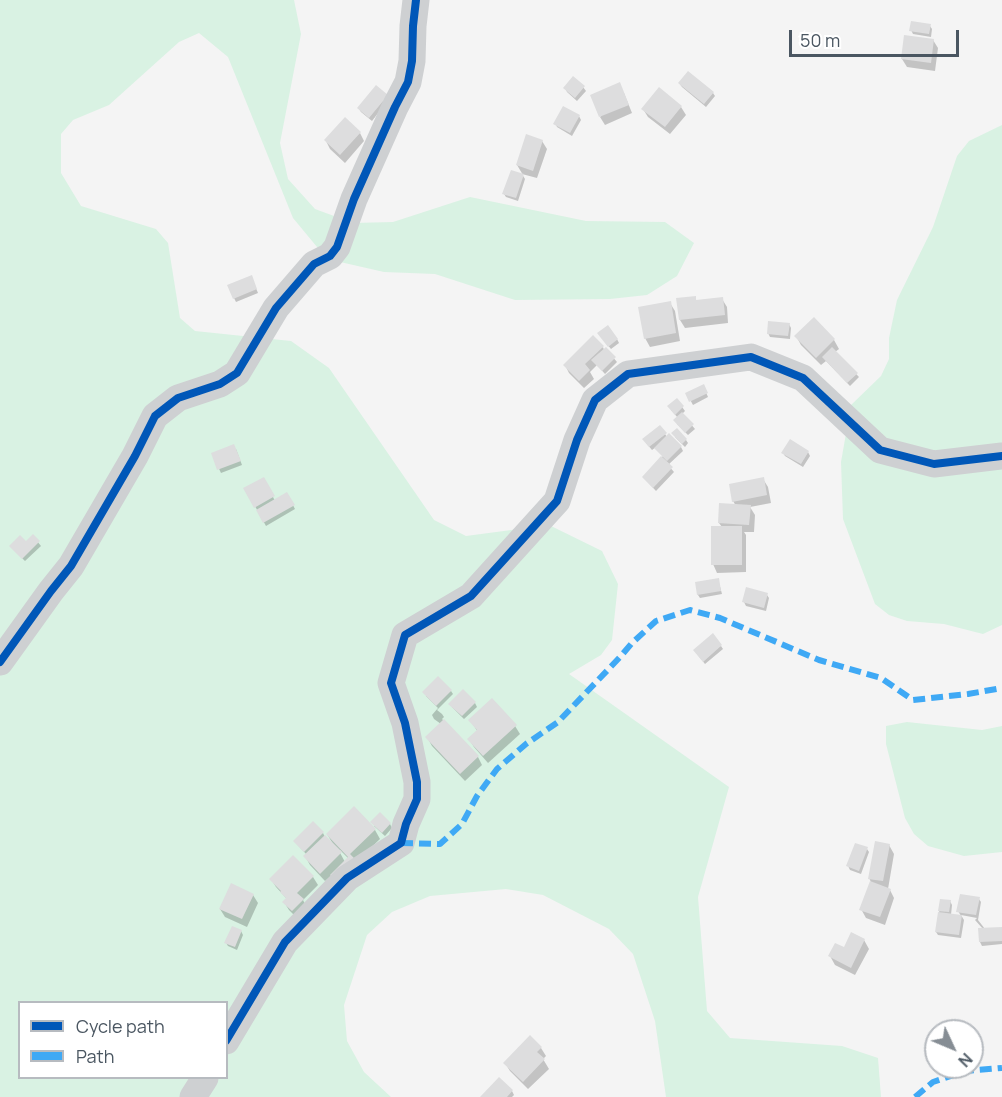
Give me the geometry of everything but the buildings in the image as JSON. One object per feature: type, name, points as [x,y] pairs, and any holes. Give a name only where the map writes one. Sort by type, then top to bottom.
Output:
[{"type":"street","points":[[0,662],[71,566],[135,456],[155,416],[178,398],[220,384],[237,373],[276,308],[314,264],[330,256],[338,248],[354,199],[408,82],[412,61],[416,0]]},
{"type":"street","points":[[228,1038],[285,942],[347,878],[401,843],[406,824],[417,800],[417,782],[405,723],[391,683],[405,635],[471,596],[557,501],[577,440],[595,400],[628,374],[751,357],[803,378],[880,450],[934,464],[1002,456]]},
{"type":"street","points":[[193,1097],[204,1079]]},
{"type":"green space","points":[[0,0],[294,0],[301,34],[280,143],[288,179],[315,209],[353,223],[393,222],[470,197],[586,221],[665,222],[694,243],[677,276],[647,295],[610,299],[515,300],[435,274],[384,272],[327,259],[293,218],[228,57],[199,33],[179,42],[109,105],[73,120],[61,134],[61,173],[81,206],[156,229],[168,243],[180,318],[195,331],[291,341],[329,368],[434,520],[466,536],[549,525],[602,551],[618,584],[612,640],[601,655],[569,674],[729,787],[698,897],[707,1011],[730,1038],[842,1046],[878,1058],[881,1097],[666,1097],[655,1021],[633,954],[609,929],[543,895],[506,889],[430,896],[392,912],[367,935],[344,1005],[347,1041],[364,1072],[391,1097],[0,1097]]},
{"type":"green space","points":[[1002,125],[1002,625],[983,634],[944,624],[907,621],[889,615],[875,604],[843,519],[841,462],[851,405],[881,376],[889,359],[889,338],[897,300],[933,227],[957,156],[969,141]]},
{"type":"green space","points":[[907,722],[982,730],[1002,726],[1002,852],[964,856],[928,846],[914,834],[905,818],[886,744],[886,726]]},
{"type":"marked path","points":[[401,843],[440,844],[462,824],[477,796],[497,769],[526,744],[558,722],[632,643],[656,621],[690,610],[720,618],[819,660],[881,678],[913,700],[1002,688]]},
{"type":"marked path","points":[[915,1097],[933,1082],[966,1071],[1002,1068]]},
{"type":"cycle path","points":[[0,662],[71,566],[135,456],[155,416],[178,398],[220,384],[237,373],[276,308],[314,264],[330,256],[337,247],[354,199],[408,82],[412,61],[416,0]]},
{"type":"cycle path","points":[[228,1038],[285,942],[347,878],[401,843],[417,799],[417,782],[405,723],[391,683],[405,635],[471,596],[557,501],[577,440],[595,400],[628,374],[751,357],[803,378],[880,450],[934,464],[1002,456]]}]
